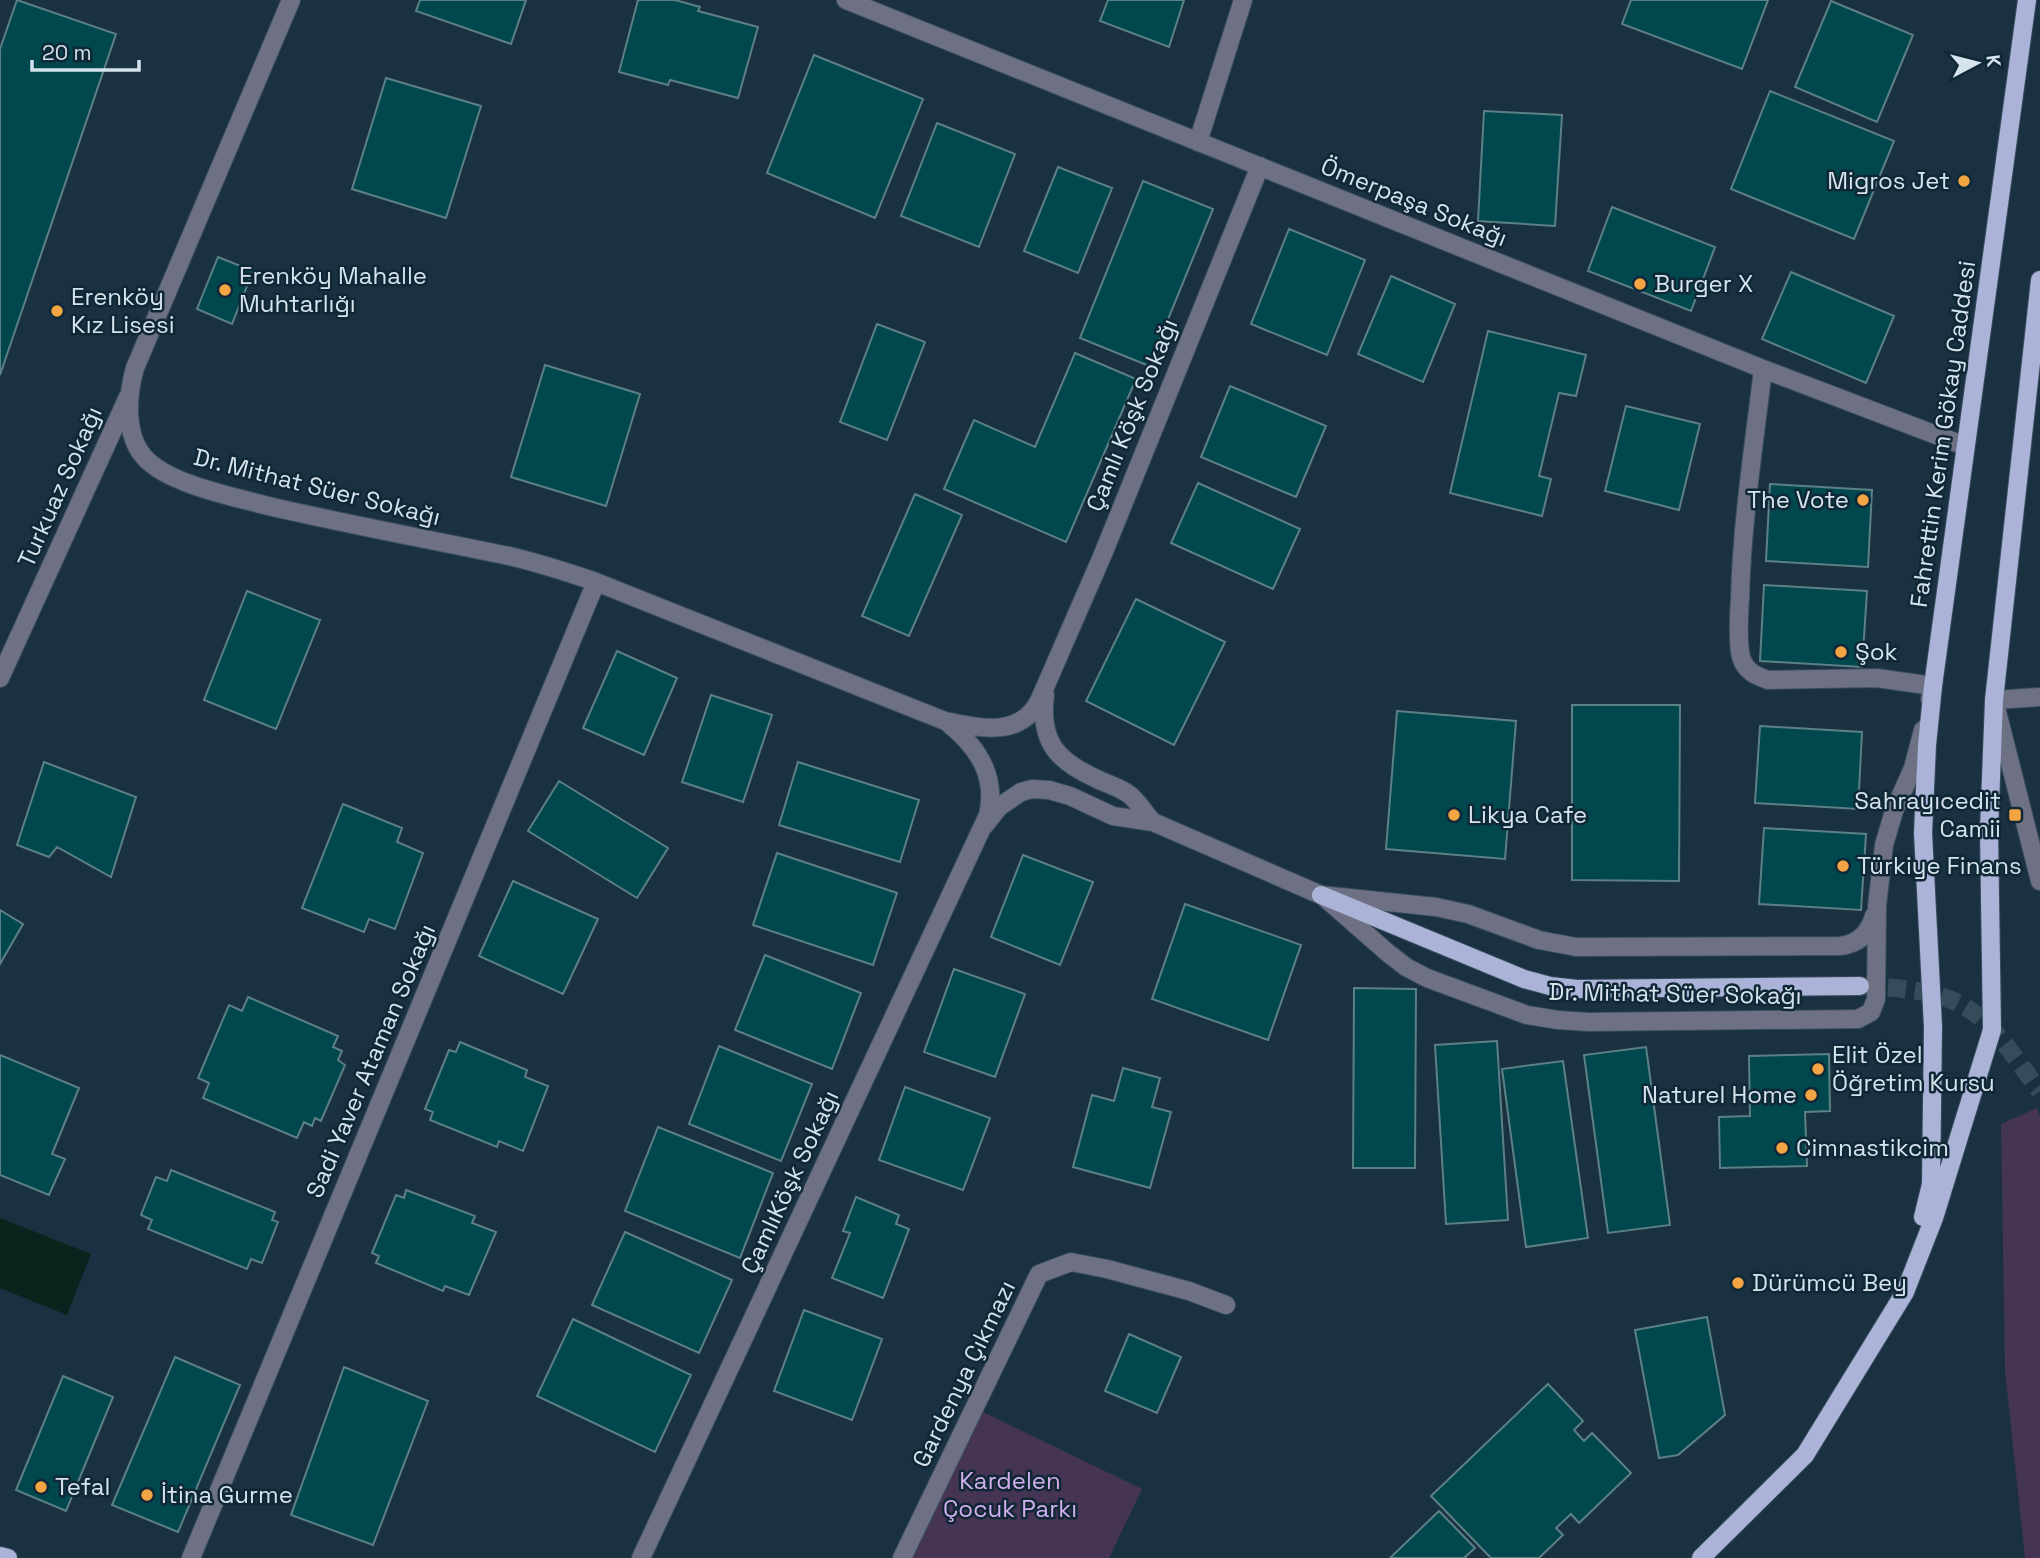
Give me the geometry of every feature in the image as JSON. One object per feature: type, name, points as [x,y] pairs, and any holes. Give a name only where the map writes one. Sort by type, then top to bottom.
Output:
[{"type":"main road","name":"Fahrettin Kerim Gökay Caddesi","points":[[1905,1292],[1931,1184],[1933,1027],[1923,833],[1927,745],[1965,446],[2027,0]]},
{"type":"main road","name":"Fahrettin Kerim Gökay Caddesi","points":[[1701,1558],[1805,1455],[1905,1292],[1934,1218],[1992,1030],[1989,830],[1994,700],[2040,280]]},
{"type":"main road","name":"Dr. Mithat Süer Sokağı","points":[[1321,895],[1524,979],[1550,986],[1614,989],[1860,986]]},
{"type":"main road","points":[[0,1556],[8,1558]]},
{"type":"street","name":"Dr. Mithat Süer Sokağı","points":[[291,0],[204,210],[141,352],[130,385],[133,430],[141,453],[156,468],[175,478],[233,497],[339,522],[523,559],[596,582],[945,721],[994,729],[1017,724],[1036,708],[1048,681]]},
{"type":"street","name":"Ömerpaşa Sokağı","points":[[846,0],[1763,369],[1965,446]]},
{"type":"street","points":[[1198,142],[1243,0]]},
{"type":"street","name":"Çamlı Köşk Sokağı","points":[[1048,681],[1260,166]]},
{"type":"street","points":[[1763,369],[1741,558],[1741,658],[1754,675],[1768,680],[1877,678],[1933,686]]},
{"type":"street","name":"Turkuaz Sokağı","points":[[0,678],[129,394]]},
{"type":"street","name":"Sadi Yaver Ataman Sokağı","points":[[191,1558],[596,582]]},
{"type":"street","name":"Dr. Mithat Süer Sokağı","points":[[1048,681],[1044,722],[1050,741],[1059,756],[1082,772],[1127,793],[1153,822]]},
{"type":"street","name":"Dr. Mithat Süer Sokağı","points":[[1321,895],[1406,967],[1427,978],[1527,1015],[1576,1021],[1842,1020],[1863,1017],[1871,1012],[1876,999],[1877,906],[1887,832],[1913,768],[1933,686]]},
{"type":"street","points":[[2040,698],[1994,700],[2040,881]]},
{"type":"street","name":"Dr. Mithat Süer Sokağı","points":[[945,721],[967,741],[984,765],[991,795],[984,826]]},
{"type":"street","name":"Dr. Mithat Süer Sokağı","points":[[984,826],[1006,801],[1021,792],[1041,789],[1070,796],[1113,816],[1153,822],[1321,895],[1436,907],[1468,914],[1556,945],[1844,946],[1866,933],[1877,906]]},
{"type":"street","name":"ÇamlıKöşk Sokağı","points":[[648,1556],[984,826]]},
{"type":"street","name":"Gardenya Çıkmazı","points":[[902,1558],[1039,1274],[1071,1262],[1189,1291],[1227,1305]]},
{"type":"green space","points":[[2037,1108],[2040,1117],[2040,1558],[2025,1558],[2005,1371],[2001,1124]]},
{"type":"green space","name":"Kardelen Çocuk Parkı","points":[[981,1411],[1142,1489],[1109,1558],[910,1558]]},
{"type":"shaded area","points":[[0,1218],[91,1254],[67,1315],[0,1288]]},
{"type":"building","points":[[17,0],[116,34],[0,375],[0,49]]},
{"type":"building","points":[[420,0],[526,0],[511,44],[416,11]]},
{"type":"building","points":[[638,0],[675,0],[700,7],[698,11],[758,27],[738,98],[670,80],[668,85],[619,72]]},
{"type":"building","points":[[1108,0],[1184,0],[1169,47],[1100,21]]},
{"type":"building","points":[[1631,0],[1768,0],[1742,69],[1622,24]]},
{"type":"building","points":[[1831,1],[1913,35],[1877,122],[1795,87]]},
{"type":"building","points":[[814,55],[923,99],[875,218],[767,173]]},
{"type":"building","points":[[386,78],[481,106],[446,218],[352,189]]},
{"type":"building","points":[[1770,91],[1894,141],[1854,239],[1731,189]]},
{"type":"building","points":[[1484,111],[1562,115],[1555,226],[1478,221]]},
{"type":"building","points":[[937,123],[1015,154],[979,247],[901,216]]},
{"type":"building","points":[[1058,167],[1112,188],[1078,273],[1024,251]]},
{"type":"building","points":[[1143,181],[1213,209],[1149,366],[1080,338]]},
{"type":"building","points":[[1612,207],[1715,247],[1691,311],[1588,271]]},
{"type":"building","points":[[1289,229],[1365,260],[1327,355],[1251,324]]},
{"type":"building","name":"Erenköy Mahalle Muhtarlığı","points":[[218,257],[253,271],[232,324],[197,309]]},
{"type":"building","points":[[1791,272],[1894,316],[1866,383],[1762,339]]},
{"type":"building","points":[[1391,276],[1455,304],[1423,382],[1358,354]]},
{"type":"building","points":[[877,324],[925,342],[887,440],[840,422]]},
{"type":"building","points":[[1488,331],[1586,355],[1576,396],[1559,393],[1539,476],[1551,479],[1542,516],[1450,493]]},
{"type":"building","points":[[1075,353],[1136,379],[1066,542],[944,489],[974,420],[1035,447]]},
{"type":"building","points":[[545,365],[640,394],[606,506],[511,477]]},
{"type":"building","points":[[1230,386],[1326,426],[1296,497],[1201,457]]},
{"type":"building","points":[[1626,406],[1700,424],[1679,510],[1605,491]]},
{"type":"building","points":[[1198,483],[1300,529],[1273,589],[1171,543]]},
{"type":"building","points":[[1770,484],[1872,490],[1868,567],[1766,561]]},
{"type":"building","points":[[915,494],[962,515],[909,636],[862,616]]},
{"type":"building","points":[[1764,585],[1867,591],[1862,667],[1760,661]]},
{"type":"building","points":[[247,591],[320,620],[276,729],[204,700]]},
{"type":"building","points":[[1136,599],[1225,642],[1174,745],[1086,701]]},
{"type":"building","points":[[617,651],[677,678],[644,755],[583,728]]},
{"type":"building","points":[[711,695],[772,715],[743,802],[682,782]]},
{"type":"building","points":[[1572,705],[1680,705],[1679,881],[1572,880]]},
{"type":"building","points":[[1397,711],[1516,721],[1505,859],[1386,849]]},
{"type":"building","points":[[1760,726],[1862,732],[1858,809],[1755,803]]},
{"type":"building","points":[[44,762],[136,797],[111,877],[57,847],[49,857],[17,845]]},
{"type":"building","points":[[798,762],[919,800],[900,862],[779,825]]},
{"type":"building","points":[[559,781],[668,848],[637,898],[528,831]]},
{"type":"building","points":[[343,804],[402,828],[397,842],[423,853],[395,929],[369,919],[364,932],[302,908]]},
{"type":"building","points":[[1764,828],[1866,834],[1861,910],[1759,904]]},
{"type":"building","points":[[777,853],[897,893],[873,965],[753,925]]},
{"type":"building","points":[[1023,855],[1093,882],[1060,965],[991,937]]},
{"type":"building","points":[[513,881],[598,919],[563,994],[479,956]]},
{"type":"building","points":[[1185,904],[1301,945],[1268,1040],[1152,999]]},
{"type":"building","points":[[0,910],[23,924],[0,964]]},
{"type":"building","points":[[765,955],[861,993],[832,1069],[735,1030]]},
{"type":"building","points":[[954,969],[1025,994],[995,1077],[924,1052]]},
{"type":"building","points":[[1354,988],[1416,989],[1415,1168],[1353,1168]]},
{"type":"building","points":[[248,997],[338,1036],[333,1047],[342,1051],[338,1060],[345,1065],[321,1121],[315,1118],[312,1126],[304,1122],[297,1138],[203,1098],[209,1083],[198,1078],[229,1005],[242,1011]]},
{"type":"building","points":[[1497,1041],[1508,1220],[1446,1224],[1435,1045]]},
{"type":"building","points":[[460,1042],[527,1070],[525,1077],[548,1086],[523,1151],[499,1141],[497,1147],[430,1120],[433,1112],[425,1109],[449,1050],[456,1052]]},
{"type":"building","points":[[719,1046],[812,1084],[781,1161],[689,1124]]},
{"type":"building","points":[[1646,1047],[1670,1225],[1608,1233],[1584,1055]]},
{"type":"building","points":[[1829,1054],[1830,1111],[1805,1112],[1807,1166],[1720,1168],[1719,1117],[1750,1116],[1749,1056]]},
{"type":"building","points":[[0,1055],[79,1088],[52,1154],[65,1159],[49,1195],[0,1175]]},
{"type":"building","points":[[1563,1061],[1588,1238],[1526,1247],[1502,1069]]},
{"type":"building","points":[[1123,1068],[1160,1078],[1152,1107],[1171,1112],[1150,1188],[1073,1167],[1092,1095],[1114,1101]]},
{"type":"building","points":[[905,1087],[990,1118],[963,1190],[879,1160]]},
{"type":"building","points":[[658,1127],[773,1173],[740,1258],[625,1211]]},
{"type":"building","points":[[171,1170],[275,1212],[272,1220],[278,1222],[262,1263],[251,1259],[247,1269],[148,1229],[152,1220],[141,1215],[156,1177],[167,1181]]},
{"type":"building","points":[[406,1190],[475,1216],[472,1223],[496,1232],[469,1295],[445,1286],[443,1291],[376,1263],[379,1256],[372,1253],[396,1195],[404,1198]]},
{"type":"building","points":[[856,1197],[899,1215],[896,1224],[909,1229],[883,1298],[832,1278],[850,1233],[843,1231]]},
{"type":"building","points":[[625,1232],[732,1280],[699,1353],[592,1305]]},
{"type":"building","points":[[804,1310],[882,1339],[852,1420],[774,1391]]},
{"type":"building","points":[[1707,1317],[1725,1415],[1678,1455],[1659,1458],[1635,1330]]},
{"type":"building","points":[[573,1319],[691,1375],[655,1452],[537,1396]]},
{"type":"building","points":[[1129,1334],[1181,1357],[1157,1413],[1105,1391]]},
{"type":"building","points":[[175,1357],[240,1385],[178,1532],[112,1505]]},
{"type":"building","points":[[344,1367],[428,1401],[373,1545],[291,1515]]},
{"type":"building","points":[[63,1376],[113,1397],[66,1511],[16,1490]]},
{"type":"building","points":[[1548,1384],[1583,1421],[1574,1430],[1584,1441],[1592,1433],[1631,1473],[1579,1523],[1571,1514],[1556,1528],[1563,1535],[1539,1558],[1491,1558],[1431,1496]]},
{"type":"building","points":[[1439,1511],[1475,1548],[1465,1557],[1467,1558],[1390,1558]]},
{"type":"tunnel","points":[[1861,986],[1932,994],[1970,1010],[1990,1027],[2040,1091]]},
{"type":"place","name":"Migros Jet","points":[[1964,181]]},
{"type":"place","name":"Burger X","points":[[1640,284]]},
{"type":"place","name":"Erenköy Mahalle Muhtarlığı","points":[[225,290]]},
{"type":"place","name":"Erenköy Kız Lisesi","points":[[57,311]]},
{"type":"place","name":"The Vote","points":[[1863,500]]},
{"type":"place","name":"Şok","points":[[1841,652]]},
{"type":"place","name":"Likya Cafe","points":[[1454,815]]},
{"type":"place","name":"Sahrayıcedit Camii","points":[[2015,815]]},
{"type":"place","name":"Türkiye Finans","points":[[1843,866]]},
{"type":"place","name":"Elit Özel Öğretim Kursu","points":[[1818,1069]]},
{"type":"place","name":"Naturel Home","points":[[1811,1095]]},
{"type":"place","name":"Cimnastikcim","points":[[1782,1148]]},
{"type":"place","name":"Dürümcü Bey","points":[[1738,1283]]},
{"type":"place","name":"Tefal","points":[[41,1487]]},
{"type":"place","name":"İtina Gurme","points":[[147,1495]]}]
